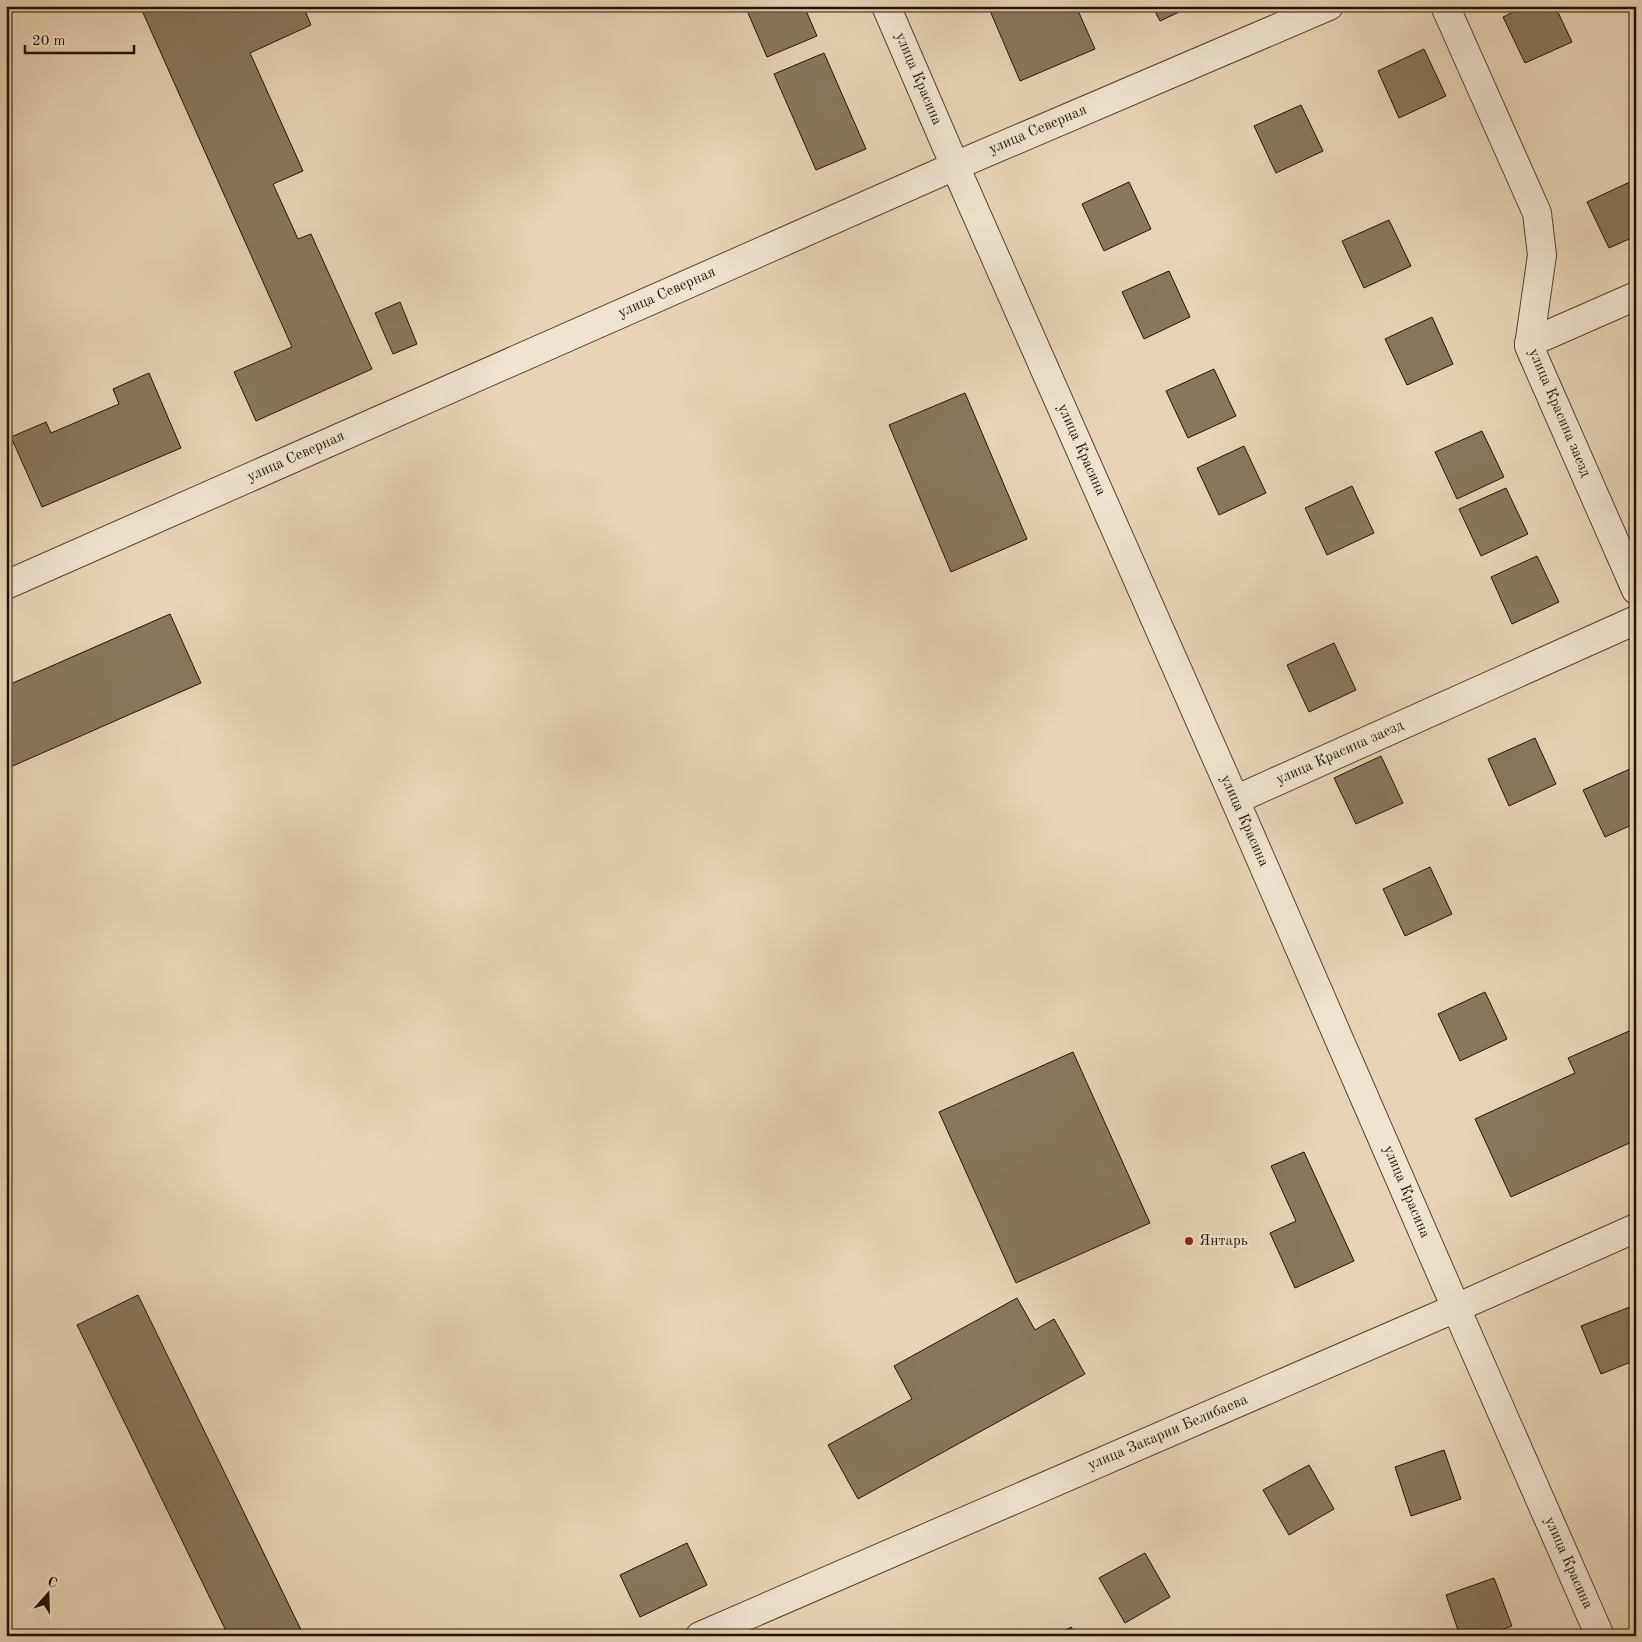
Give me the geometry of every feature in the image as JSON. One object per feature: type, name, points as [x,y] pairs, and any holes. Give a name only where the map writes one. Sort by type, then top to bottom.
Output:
[{"type":"street","name":"улица Красина","points":[[886,6],[1600,1636]]},
{"type":"street","name":"улица Северная","points":[[6,585],[955,166],[1329,6]]},
{"type":"street","name":"улица Красина заезд","points":[[1445,6],[1537,213],[1542,255],[1529,346],[1636,590]]},
{"type":"street","points":[[1529,343],[1636,296]]},
{"type":"street","name":"улица Красина заезд","points":[[1235,800],[1636,620]]},
{"type":"street","name":"улица Закарии Белибаева","points":[[706,1634],[1636,1228]]},
{"type":"building","points":[[140,6],[303,6],[311,25],[250,53],[303,171],[273,184],[298,239],[311,234],[372,369],[256,421],[234,372],[292,347]]},
{"type":"building","points":[[745,6],[804,6],[817,36],[767,57]]},
{"type":"building","points":[[988,6],[1076,6],[1095,49],[1020,81]]},
{"type":"building","points":[[1152,6],[1192,6],[1160,21]]},
{"type":"building","points":[[1526,6],[1555,6],[1572,42],[1525,63],[1503,17]]},
{"type":"building","points":[[1424,49],[1446,96],[1399,118],[1378,71]]},
{"type":"building","points":[[824,53],[866,149],[816,170],[774,74]]},
{"type":"building","points":[[1301,105],[1323,151],[1276,173],[1254,126]]},
{"type":"building","points":[[1634,180],[1636,183],[1636,236],[1609,248],[1587,202]]},
{"type":"building","points":[[1129,182],[1151,229],[1104,251],[1082,204]]},
{"type":"building","points":[[1389,220],[1411,266],[1364,288],[1342,241]]},
{"type":"building","points":[[1169,271],[1190,317],[1144,339],[1122,292]]},
{"type":"building","points":[[400,302],[417,344],[393,354],[375,313]]},
{"type":"building","points":[[1432,317],[1453,364],[1407,385],[1385,339]]},
{"type":"building","points":[[1214,369],[1236,416],[1188,438],[1166,391]]},
{"type":"building","points":[[149,373],[181,448],[42,507],[11,437],[46,422],[51,433],[119,404],[113,389]]},
{"type":"building","points":[[965,393],[1027,539],[951,572],[889,425]]},
{"type":"building","points":[[1482,431],[1504,477],[1457,499],[1435,452]]},
{"type":"building","points":[[1244,446],[1266,493],[1219,515],[1197,468]]},
{"type":"building","points":[[1352,486],[1374,533],[1327,555],[1305,508]]},
{"type":"building","points":[[1506,488],[1528,534],[1481,556],[1459,509]]},
{"type":"building","points":[[1636,515],[1636,532],[1630,518]]},
{"type":"building","points":[[1537,556],[1559,602],[1512,624],[1491,577]]},
{"type":"building","points":[[170,614],[201,683],[6,769],[6,686]]},
{"type":"building","points":[[1334,643],[1356,690],[1309,712],[1287,665]]},
{"type":"building","points":[[1535,738],[1556,784],[1509,806],[1488,759]]},
{"type":"building","points":[[1381,756],[1403,803],[1356,824],[1334,778]]},
{"type":"building","points":[[1630,769],[1636,781],[1636,823],[1605,837],[1583,790]]},
{"type":"building","points":[[1430,867],[1452,914],[1405,936],[1383,889]]},
{"type":"building","points":[[1485,992],[1507,1039],[1460,1061],[1438,1014]]},
{"type":"building","points":[[1636,1028],[1636,1140],[1511,1197],[1475,1119],[1575,1073],[1568,1058]]},
{"type":"building","points":[[1073,1052],[1150,1223],[1016,1283],[939,1112]]},
{"type":"building","points":[[1304,1152],[1354,1261],[1295,1288],[1270,1233],[1296,1221],[1271,1166]]},
{"type":"building","points":[[138,1295],[304,1636],[226,1636],[228,1635],[77,1325]]},
{"type":"building","points":[[1017,1298],[1035,1330],[1054,1319],[1085,1374],[858,1499],[828,1445],[912,1399],[894,1366]]},
{"type":"building","points":[[1630,1307],[1636,1322],[1636,1360],[1601,1374],[1581,1326]]},
{"type":"building","points":[[1444,1450],[1461,1499],[1411,1516],[1395,1467]]},
{"type":"building","points":[[1309,1465],[1334,1509],[1289,1535],[1263,1490]]},
{"type":"building","points":[[687,1543],[707,1585],[640,1617],[620,1575]]},
{"type":"building","points":[[1145,1553],[1170,1597],[1125,1623],[1099,1578]]},
{"type":"building","points":[[1494,1578],[1512,1626],[1485,1636],[1460,1636],[1446,1595]]},
{"type":"building","points":[[1071,1627],[1076,1636],[1056,1636]]},
{"type":"place","name":"Янтарь","points":[[1189,1241]]}]
